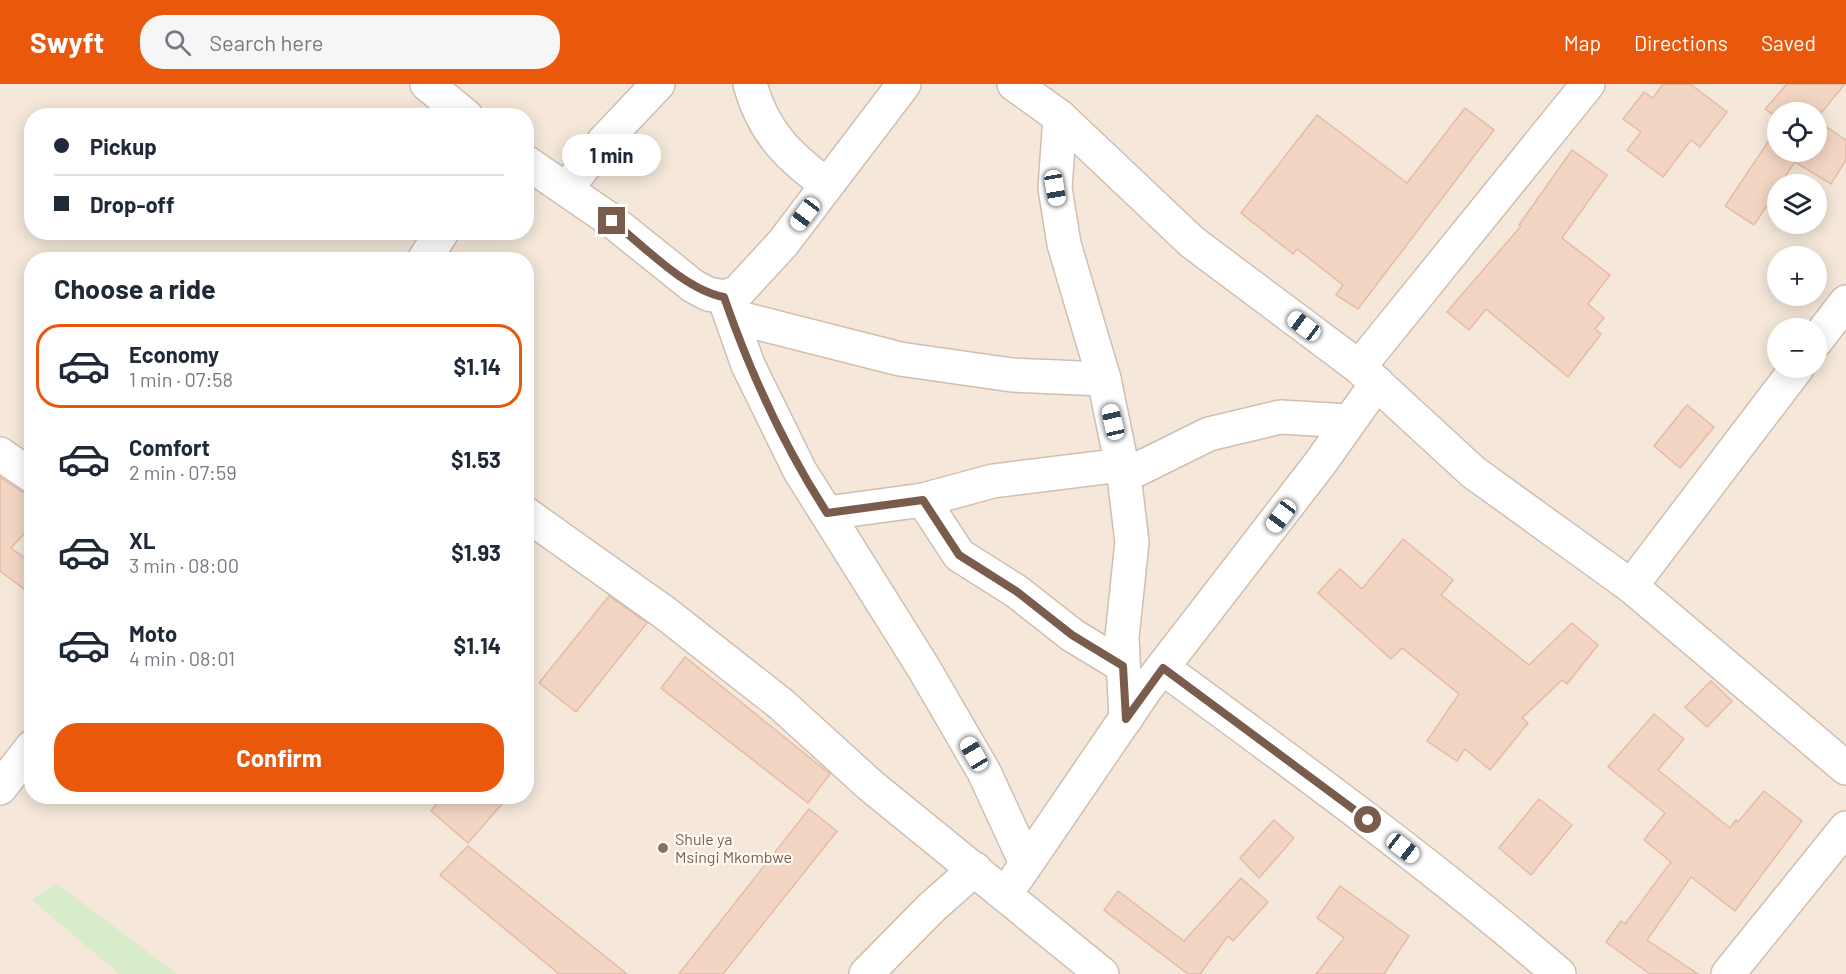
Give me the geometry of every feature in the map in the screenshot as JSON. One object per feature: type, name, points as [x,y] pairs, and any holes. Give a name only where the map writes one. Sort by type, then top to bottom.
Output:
[{"type":"street","points":[[427,84],[456,108]]},
{"type":"street","points":[[566,189],[605,140],[658,84]]},
{"type":"street","points":[[750,84],[769,131],[795,162],[827,185]]},
{"type":"street","points":[[728,307],[738,292],[783,243],[904,84]]},
{"type":"street","points":[[1014,84],[1060,117],[1192,242],[1368,375],[1473,472],[1631,586],[1846,768]]},
{"type":"street","points":[[1006,894],[1163,668],[1350,421],[1368,375],[1588,84]]},
{"type":"street","points":[[1060,117],[1055,188],[1064,244],[1104,380],[1123,470],[1132,542],[1122,637],[1126,719]]},
{"type":"street","points":[[534,167],[612,221],[693,286],[728,307],[900,359],[1012,375],[1104,380]]},
{"type":"street","points":[[1827,327],[1846,302]]},
{"type":"street","points":[[728,307],[748,365],[800,471],[984,772],[1026,864]]},
{"type":"street","points":[[1631,586],[1789,378]]},
{"type":"street","points":[[827,513],[923,500],[993,481],[1123,470],[1209,434],[1280,417],[1350,421]]},
{"type":"street","points":[[0,454],[24,470]]},
{"type":"street","points":[[923,500],[959,555],[1016,591],[1072,635],[1123,666]]},
{"type":"street","points":[[534,520],[665,613],[781,704],[870,785],[1102,974]]},
{"type":"street","points":[[1163,668],[1334,793],[1559,974]]},
{"type":"street","points":[[0,788],[24,757]]},
{"type":"street","points":[[1728,974],[1846,828]]},
{"type":"street","points":[[867,974],[931,908],[975,869]]},
{"type":"shaded area","points":[[0,84],[1846,84],[1846,974],[0,974]]},
{"type":"green space","points":[[56,883],[177,974],[119,974],[32,900]]},
{"type":"building","points":[[1663,84],[1690,84],[1727,112],[1700,147],[1691,140],[1663,177],[1627,150],[1641,132],[1623,119],[1644,92],[1653,98]]},
{"type":"building","points":[[1787,84],[1845,84],[1827,106],[1827,102],[1771,102]]},
{"type":"building","points":[[1465,108],[1494,130],[1358,309],[1336,295],[1343,285],[1297,249],[1293,254],[1241,213],[1317,115],[1407,183]]},
{"type":"building","points":[[1827,127],[1846,140],[1846,160],[1831,184],[1827,182],[1827,174],[1815,174],[1795,162],[1827,162]]},
{"type":"building","points":[[1767,143],[1767,162],[1795,162],[1787,174],[1767,174],[1767,206],[1754,225],[1725,206]]},
{"type":"building","points":[[1572,150],[1607,175],[1562,238],[1610,275],[1588,304],[1604,318],[1595,329],[1601,334],[1568,377],[1486,309],[1469,330],[1447,312],[1521,226],[1519,225]]},
{"type":"building","points":[[1687,405],[1714,427],[1680,468],[1654,446]]},
{"type":"building","points":[[0,477],[24,492],[24,534],[11,548],[24,557],[24,589],[0,571]]},
{"type":"building","points":[[1403,539],[1453,580],[1441,595],[1529,665],[1572,623],[1598,645],[1567,684],[1562,680],[1522,718],[1528,723],[1490,770],[1465,749],[1457,761],[1427,741],[1459,694],[1402,648],[1391,659],[1318,593],[1340,569],[1362,589]]},
{"type":"building","points":[[609,596],[647,623],[576,712],[539,683]]},
{"type":"building","points":[[685,657],[830,774],[808,803],[661,688]]},
{"type":"building","points":[[1711,681],[1732,701],[1707,727],[1685,707]]},
{"type":"building","points":[[1654,714],[1684,739],[1658,770],[1730,828],[1736,820],[1738,822],[1764,791],[1802,821],[1735,911],[1691,877],[1647,940],[1698,974],[1650,974],[1606,942],[1621,921],[1625,924],[1671,862],[1644,840],[1665,813],[1608,767]]},
{"type":"building","points":[[1539,799],[1572,825],[1531,875],[1499,848]]},
{"type":"building","points":[[437,804],[502,804],[468,843],[431,811]]},
{"type":"building","points":[[809,809],[837,831],[723,974],[679,974]]},
{"type":"building","points":[[1274,820],[1294,838],[1259,878],[1240,858]]},
{"type":"building","points":[[468,846],[627,974],[559,974],[440,875]]},
{"type":"building","points":[[1241,878],[1268,902],[1233,941],[1228,936],[1200,974],[1188,974],[1104,910],[1118,891],[1184,941]]},
{"type":"building","points":[[1340,886],[1409,936],[1384,974],[1316,974],[1344,938],[1317,918]]},
{"type":"place","name":"Shule ya Msingi Mkombwe","points":[[663,848]]},
{"type":"route","points":[[612,221],[693,286],[708,294],[724,297],[748,365],[800,471],[827,513],[923,500],[959,555],[1016,591],[1072,635],[1123,666],[1126,719],[1163,668],[1368,820]]}]
